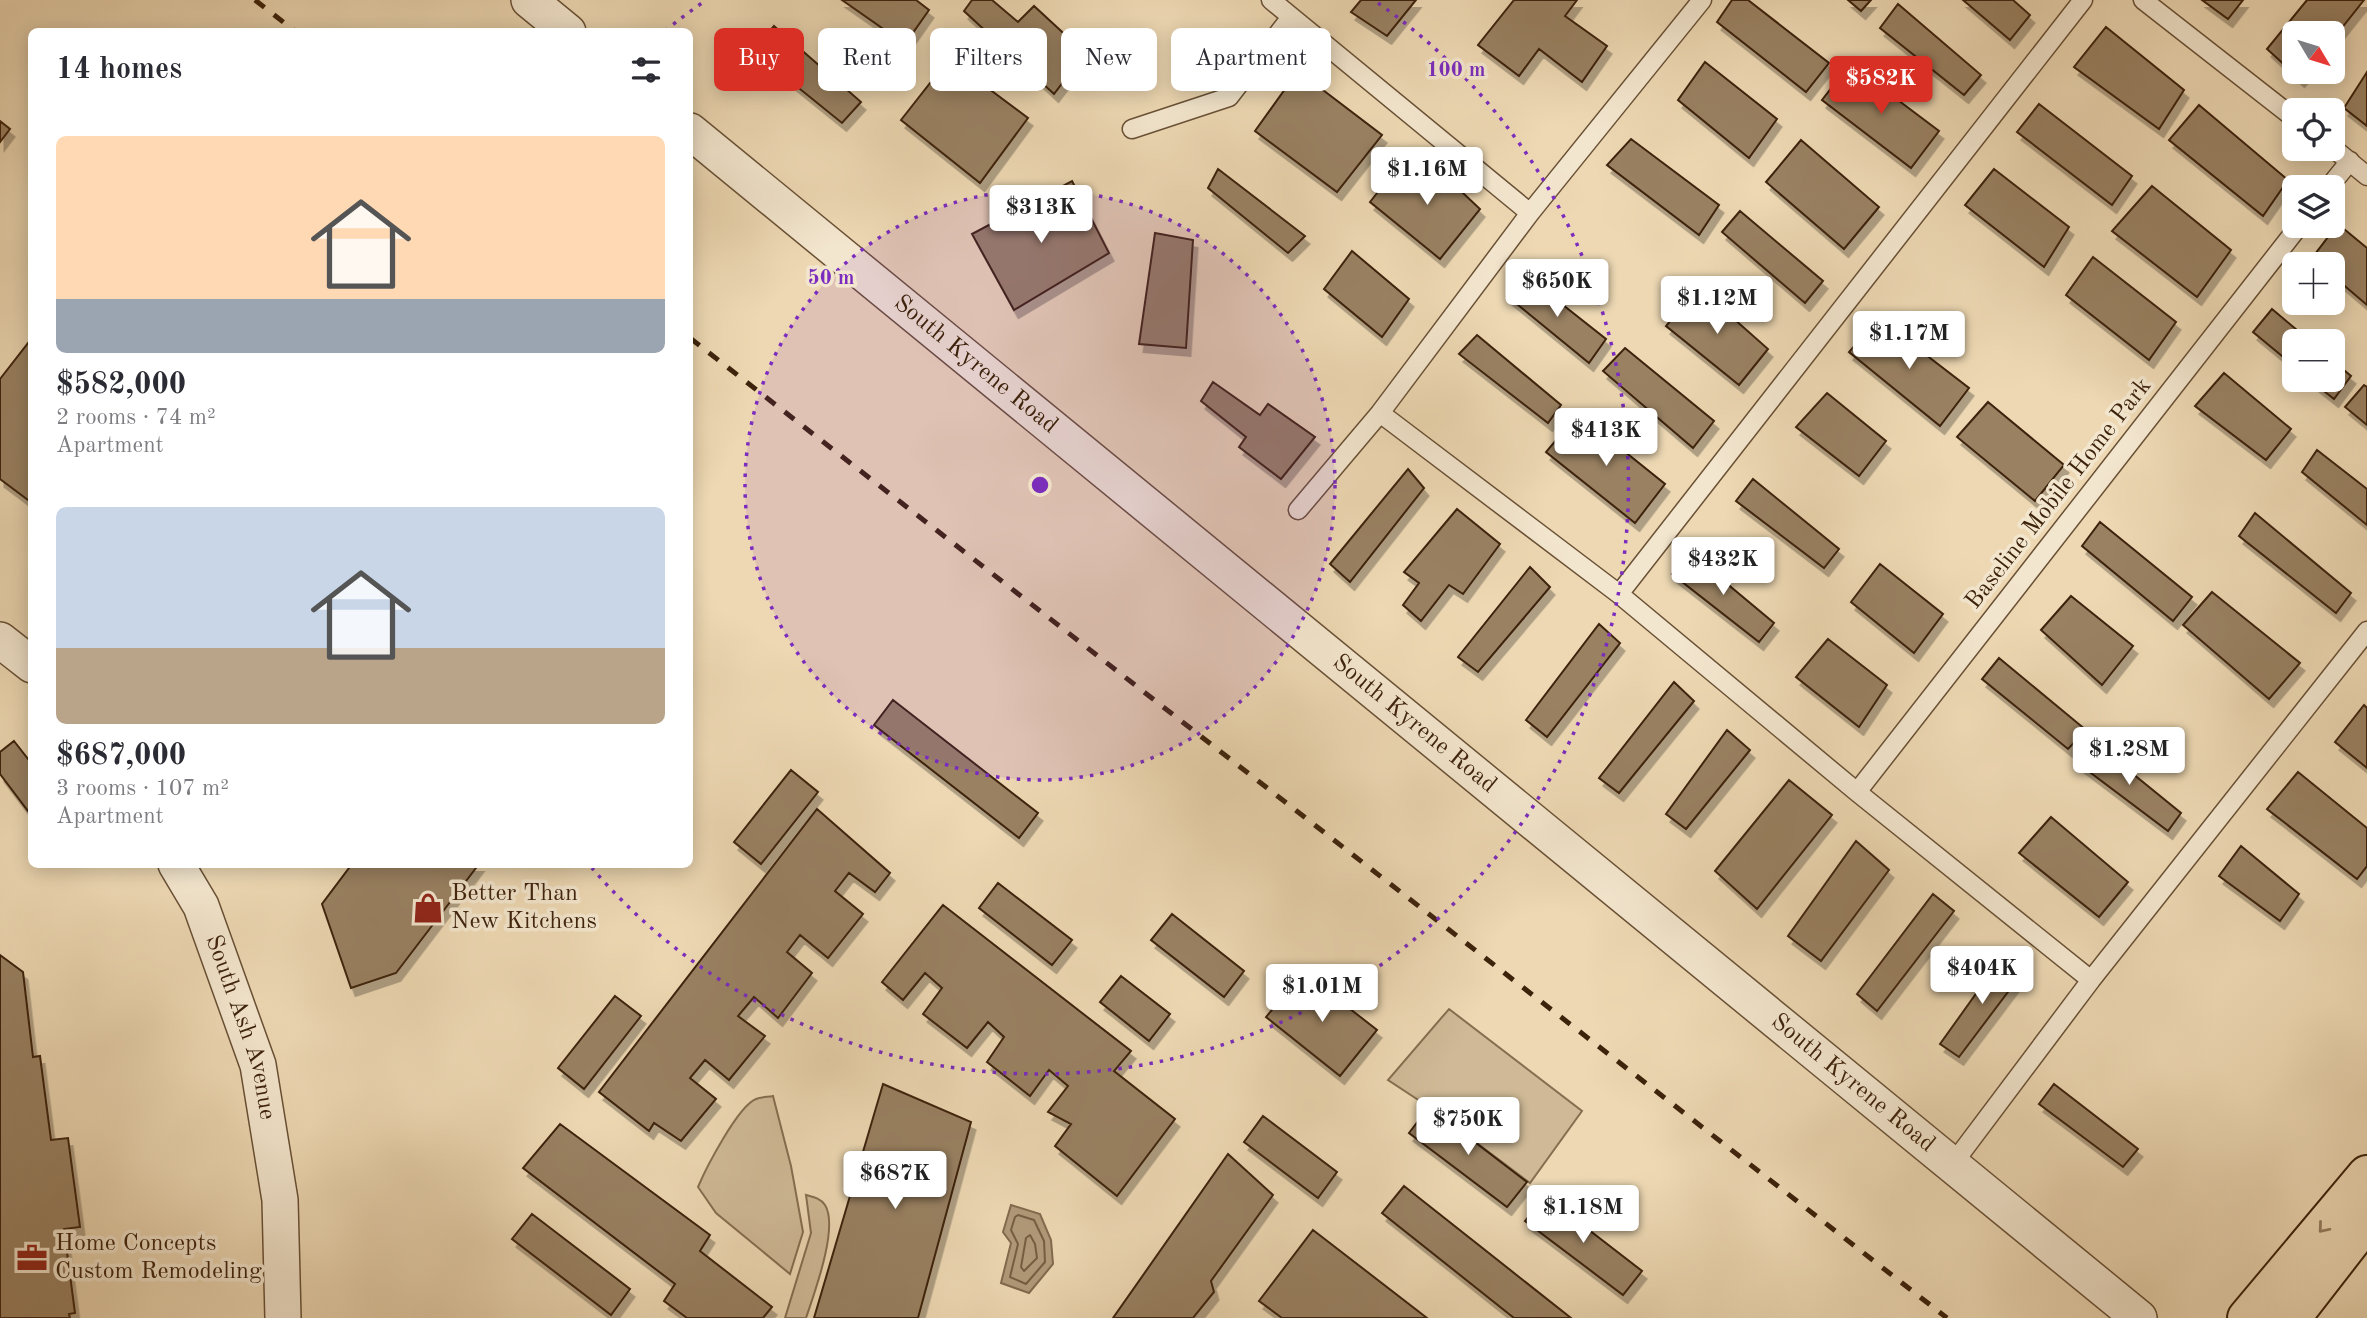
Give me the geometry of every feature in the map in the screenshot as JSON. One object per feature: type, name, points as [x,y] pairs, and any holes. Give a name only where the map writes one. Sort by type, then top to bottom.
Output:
[{"type":"highway","points":[[2247,1318],[2367,1175]]},
{"type":"highway","points":[[2291,1318],[2367,1220]]},
{"type":"street","points":[[530,0],[563,28]]},
{"type":"street","name":"South Kyrene Road","points":[[693,133],[2132,1312]]},
{"type":"street","points":[[0,640],[28,663]]},
{"type":"street","name":"South Ash Avenue","points":[[178,868],[201,906],[258,1065],[280,1200],[283,1318]]},
{"type":"lane","points":[[1270,0],[1530,214]]},
{"type":"lane","points":[[1298,510],[1380,413],[1530,214],[1702,0]]},
{"type":"lane","points":[[1619,594],[2083,0]]},
{"type":"lane","points":[[2143,0],[2282,109]]},
{"type":"lane","points":[[1132,129],[1228,97],[1291,17]]},
{"type":"lane","points":[[2345,157],[2367,176]]},
{"type":"lane","points":[[2339,175],[2350,161]]},
{"type":"lane","name":"Baseline Mobile Home Park","points":[[1857,792],[2290,238]]},
{"type":"lane","points":[[1380,413],[1619,594],[1857,792],[2091,980]]},
{"type":"lane","points":[[1952,1165],[2091,980],[2367,631]]},
{"type":"shaded area","points":[[1449,1009],[1582,1111],[1530,1183],[1429,1107],[1388,1080]]},
{"type":"shaded area","points":[[773,1096],[791,1166],[803,1232],[790,1274],[716,1213],[698,1187],[740,1113],[756,1099]]},
{"type":"shaded area","points":[[806,1195],[819,1199],[825,1205],[829,1215],[827,1244],[806,1318],[785,1318],[811,1233]]},
{"type":"water","points":[[1011,1205],[1040,1214],[1051,1240],[1053,1264],[1029,1293],[1001,1283],[1011,1243],[1003,1232]]},
{"type":"building","points":[[842,0],[916,0],[929,10],[916,28],[882,28]]},
{"type":"building","points":[[972,0],[992,0],[1018,22],[1034,6],[1061,31],[1061,85],[1054,94],[1047,88],[1047,28],[982,28],[964,11]]},
{"type":"building","points":[[1361,0],[1416,0],[1387,36],[1351,12]]},
{"type":"building","points":[[1514,0],[1577,0],[1565,16],[1607,46],[1582,82],[1539,49],[1519,76],[1478,45]]},
{"type":"building","points":[[1732,0],[1748,0],[1829,63],[1806,92],[1717,22]]},
{"type":"building","points":[[1848,0],[1871,0],[1861,11]]},
{"type":"building","points":[[1963,0],[2013,0],[2030,15],[2010,40]]},
{"type":"building","points":[[2202,0],[2243,0],[2228,19]]},
{"type":"building","points":[[2307,0],[2364,0],[2345,24],[2345,21],[2290,21]]},
{"type":"building","points":[[1898,4],[1981,75],[1964,95],[1880,28]]},
{"type":"building","points":[[2106,27],[2184,90],[2159,129],[2074,67]]},
{"type":"building","points":[[2282,31],[2282,63],[2267,49]]},
{"type":"building","points":[[804,52],[818,64],[818,91],[848,91],[861,102],[842,123],[802,91]]},
{"type":"building","points":[[1705,62],[1777,119],[1749,158],[1678,100]]},
{"type":"building","points":[[1850,64],[1939,131],[1911,168],[1822,100]]},
{"type":"building","points":[[2367,72],[2367,126],[2345,106]]},
{"type":"building","points":[[930,83],[930,91],[992,91],[1028,118],[980,183],[901,120]]},
{"type":"building","points":[[1284,91],[1324,91],[1382,135],[1337,192],[1255,131]]},
{"type":"building","points":[[2039,104],[2132,176],[2112,205],[2017,132]]},
{"type":"building","points":[[2199,105],[2282,175],[2282,189],[2263,216],[2169,140]]},
{"type":"building","points":[[0,121],[10,129],[0,142]]},
{"type":"building","points":[[1631,139],[1719,205],[1699,235],[1607,165]]},
{"type":"building","points":[[1801,140],[1879,207],[1844,249],[1766,182]]},
{"type":"building","points":[[1427,159],[1480,209],[1440,259],[1370,202],[1396,169],[1413,180]]},
{"type":"building","points":[[1218,169],[1305,236],[1288,253],[1208,188]]},
{"type":"building","points":[[1994,169],[2069,227],[2044,267],[1965,205]]},
{"type":"building","points":[[1072,181],[1109,253],[1014,310],[972,234]]},
{"type":"building","points":[[2152,186],[2231,250],[2197,297],[2112,231]]},
{"type":"building","points":[[1740,211],[1823,281],[1805,303],[1722,232]]},
{"type":"building","points":[[2345,230],[2367,248],[2367,305],[2345,286],[2345,252],[2317,252],[2327,238],[2345,238]]},
{"type":"building","points":[[1155,233],[1193,240],[1186,348],[1139,344]]},
{"type":"building","points":[[1352,251],[1409,299],[1382,337],[1324,289]]},
{"type":"building","points":[[2093,257],[2176,322],[2149,360],[2066,295]]},
{"type":"building","points":[[1525,275],[1606,339],[1589,363],[1507,296]]},
{"type":"building","points":[[1698,287],[1768,349],[1739,385],[1666,326]]},
{"type":"building","points":[[2272,309],[2296,329],[2282,329],[2282,356],[2253,332]]},
{"type":"building","points":[[1878,318],[1969,388],[1940,426],[1849,352]]},
{"type":"building","points":[[1477,335],[1561,405],[1548,423],[1459,354]]},
{"type":"building","points":[[28,343],[28,500],[0,479],[0,379]]},
{"type":"building","points":[[1625,348],[1714,421],[1693,448],[1603,371]]},
{"type":"building","points":[[2345,371],[2351,376],[2345,384]]},
{"type":"building","points":[[2224,373],[2291,429],[2266,460],[2195,406]]},
{"type":"building","points":[[1213,382],[1260,415],[1268,404],[1315,437],[1281,479],[1239,447],[1246,437],[1201,401]]},
{"type":"building","points":[[2364,385],[2367,387],[2367,425],[2345,407]]},
{"type":"building","points":[[2325,392],[2339,392],[2334,399]]},
{"type":"building","points":[[1827,393],[1886,441],[1859,476],[1796,427]]},
{"type":"building","points":[[1988,402],[2064,465],[2035,501],[1957,437]]},
{"type":"building","points":[[1578,414],[1665,484],[1635,523],[1546,452]]},
{"type":"building","points":[[2317,450],[2367,489],[2367,525],[2302,472]]},
{"type":"building","points":[[1408,469],[1424,488],[1350,582],[1330,564]]},
{"type":"building","points":[[1753,479],[1839,549],[1824,568],[1736,501]]},
{"type":"building","points":[[1457,509],[1500,544],[1463,594],[1449,585],[1421,621],[1403,605],[1419,583],[1404,572]]},
{"type":"building","points":[[2255,513],[2351,593],[2336,613],[2239,536]]},
{"type":"building","points":[[2100,522],[2192,597],[2173,621],[2082,546]]},
{"type":"building","points":[[1689,552],[1774,623],[1759,642],[1672,574]]},
{"type":"building","points":[[1880,564],[1943,614],[1914,653],[1851,602]]},
{"type":"building","points":[[1530,567],[1550,587],[1478,672],[1458,657]]},
{"type":"building","points":[[2212,592],[2300,663],[2269,699],[2183,625]]},
{"type":"building","points":[[2071,596],[2133,646],[2102,685],[2041,630]]},
{"type":"building","points":[[1599,624],[1620,643],[1547,737],[1526,720]]},
{"type":"building","points":[[1828,639],[1887,685],[1859,727],[1796,677]]},
{"type":"building","points":[[1999,658],[2086,730],[2068,749],[1982,679]]},
{"type":"building","points":[[1674,682],[1694,701],[1619,793],[1599,778]]},
{"type":"building","points":[[893,700],[1038,813],[1019,838],[874,725]]},
{"type":"building","points":[[2364,705],[2367,708],[2367,768],[2335,742]]},
{"type":"building","points":[[1727,730],[1750,750],[1686,829],[1666,814]]},
{"type":"building","points":[[14,741],[28,759],[28,811],[0,774],[0,752]]},
{"type":"building","points":[[2095,743],[2181,813],[2168,831],[2079,764]]},
{"type":"building","points":[[791,770],[818,792],[761,864],[734,842]]},
{"type":"building","points":[[2298,772],[2367,828],[2367,866],[2357,879],[2267,809]]},
{"type":"building","points":[[1789,780],[1832,815],[1757,909],[1715,871]]},
{"type":"building","points":[[817,809],[890,873],[875,892],[849,873],[835,891],[863,914],[828,958],[800,935],[787,952],[812,973],[778,1018],[754,997],[738,1016],[765,1036],[729,1080],[705,1060],[690,1078],[716,1099],[681,1141],[654,1123],[649,1131],[599,1092]]},
{"type":"building","points":[[2051,817],[2128,882],[2099,917],[2019,853]]},
{"type":"building","points":[[1856,841],[1889,870],[1821,961],[1788,936]]},
{"type":"building","points":[[2241,846],[2299,894],[2280,921],[2219,876]]},
{"type":"building","points":[[349,868],[476,868],[396,973],[351,988],[322,904]]},
{"type":"building","points":[[998,883],[1072,940],[1052,965],[979,908]]},
{"type":"building","points":[[1933,894],[1954,911],[1877,1011],[1857,994]]},
{"type":"building","points":[[943,905],[1131,1051],[1114,1071],[1175,1119],[1117,1196],[1055,1146],[1071,1124],[1048,1112],[1068,1086],[1049,1070],[1030,1096],[987,1062],[1004,1037],[988,1022],[967,1048],[923,1014],[942,988],[925,973],[903,1000],[882,982]]},
{"type":"building","points":[[1172,914],[1244,971],[1224,997],[1151,940]]},
{"type":"building","points":[[0,955],[23,972],[33,1057],[40,1056],[51,1140],[68,1138],[80,1227],[64,1229],[75,1313],[69,1314],[70,1318],[0,1318]]},
{"type":"building","points":[[2003,956],[2023,972],[1959,1057],[1940,1044]]},
{"type":"building","points":[[1303,972],[1377,1030],[1340,1076],[1266,1017]]},
{"type":"building","points":[[1121,976],[1170,1014],[1149,1041],[1100,1002]]},
{"type":"building","points":[[615,996],[641,1016],[584,1089],[558,1068]]},
{"type":"building","points":[[883,1084],[971,1122],[918,1318],[814,1318]]},
{"type":"building","points":[[2054,1084],[2138,1149],[2123,1167],[2039,1104]]},
{"type":"building","points":[[1429,1107],[1527,1182],[1507,1207],[1409,1133]]},
{"type":"building","points":[[1263,1116],[1337,1172],[1318,1198],[1244,1142]]},
{"type":"building","points":[[560,1124],[710,1235],[700,1251],[772,1307],[763,1318],[687,1318],[664,1301],[675,1284],[523,1168]]},
{"type":"building","points":[[1228,1154],[1273,1195],[1211,1281],[1214,1292],[1193,1318],[1113,1318]]},
{"type":"building","points":[[1404,1186],[1571,1318],[1514,1318],[1382,1213]]},
{"type":"building","points":[[1545,1196],[1642,1271],[1623,1295],[1525,1221]]},
{"type":"building","points":[[532,1214],[630,1289],[611,1315],[512,1239]]},
{"type":"building","points":[[1313,1230],[1427,1318],[1282,1318],[1259,1301]]},
{"type":"railway","points":[[255,0],[291,28]]},
{"type":"railway","points":[[693,340],[1947,1318]]},
{"type":"place","name":"Better Than New Kitchens","points":[[428,908]]},
{"type":"place","name":"Home Concepts Custom Remodeling","points":[[32,1258]]}]
